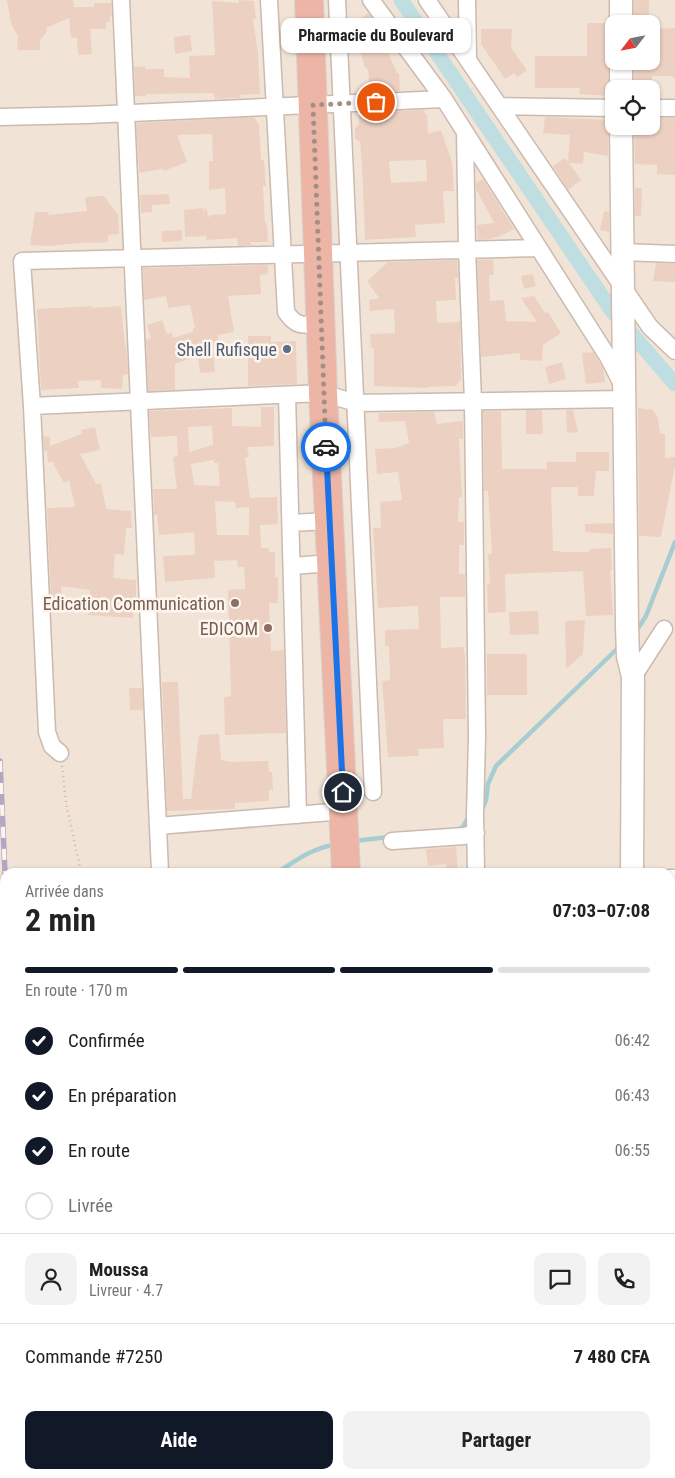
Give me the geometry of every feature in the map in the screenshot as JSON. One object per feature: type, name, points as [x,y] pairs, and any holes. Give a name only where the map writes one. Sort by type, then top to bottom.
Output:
[{"type":"highway","points":[[309,0],[323,393],[345,840]]},
{"type":"street","points":[[121,0],[160,868]]},
{"type":"street","points":[[269,0],[286,312],[292,321],[299,325],[321,324]]},
{"type":"street","points":[[338,0],[372,792]]},
{"type":"street","points":[[371,0],[444,99],[608,357],[624,386]]},
{"type":"street","points":[[428,0],[500,106],[624,298],[675,351]]},
{"type":"street","points":[[467,0],[468,59]]},
{"type":"street","points":[[621,0],[621,15]]},
{"type":"street","points":[[0,117],[126,114],[444,99]]},
{"type":"street","points":[[500,106],[605,108]]},
{"type":"street","points":[[660,108],[675,108]]},
{"type":"street","points":[[465,132],[473,402],[477,736],[476,868]]},
{"type":"street","points":[[621,135],[632,868]]},
{"type":"street","points":[[60,753],[52,746],[47,732],[32,406],[22,261],[539,248]]},
{"type":"street","points":[[622,252],[675,254]]},
{"type":"street","points":[[32,406],[323,393],[356,403],[473,402],[624,386]]},
{"type":"street","points":[[287,395],[298,814]]},
{"type":"street","points":[[290,523],[329,520]]},
{"type":"street","points":[[292,566],[331,563]]},
{"type":"street","points":[[630,667],[664,629]]},
{"type":"street","points":[[158,826],[298,814],[345,840]]},
{"type":"street","points":[[392,841],[464,836],[476,833]]},
{"type":"path","points":[[60,753],[66,803],[80,868]]},
{"type":"shaded area","points":[[0,0],[675,0],[675,868],[0,868]]},
{"type":"building","points":[[7,0],[73,0],[74,7],[94,7],[94,3],[111,3],[112,16],[110,16],[110,22],[106,22],[106,29],[90,29],[92,54],[78,55],[77,38],[71,38],[69,18],[46,28],[47,32],[40,40],[40,50],[17,50],[18,36],[11,24]]},
{"type":"building","points":[[239,0],[254,1],[256,19],[253,19],[258,53],[260,94],[239,95],[241,98],[215,99],[214,93],[146,94],[146,96],[135,96],[134,67],[145,66],[145,69],[164,69],[164,77],[190,78],[189,56],[215,55],[212,1],[239,3]]},
{"type":"building","points":[[634,0],[649,0],[649,15],[634,15]]},
{"type":"building","points":[[368,13],[392,46],[386,48],[397,73],[399,73],[400,91],[370,92],[368,69],[365,68],[353,25]]},
{"type":"building","points":[[587,23],[605,23],[605,70],[608,70],[609,80],[605,80],[605,96],[579,94],[580,88],[535,88],[535,56],[587,56]]},
{"type":"building","points":[[675,28],[675,78],[652,76],[652,80],[634,80],[634,70],[660,70],[660,29]]},
{"type":"building","points":[[481,29],[512,29],[511,48],[527,70],[517,77],[514,73],[505,79],[481,44]]},
{"type":"building","points":[[190,35],[192,51],[175,54],[174,37]]},
{"type":"building","points":[[424,110],[425,114],[427,114],[428,134],[441,130],[452,162],[454,191],[443,191],[445,223],[415,225],[416,237],[365,240],[360,142],[355,139],[355,128],[359,124],[359,113]],"holes":[[[426,160],[427,181],[391,183],[389,161]]]},
{"type":"building","points":[[254,117],[259,125],[261,160],[264,160],[266,186],[263,186],[268,242],[250,242],[251,245],[238,246],[237,238],[206,240],[206,236],[185,237],[184,210],[203,208],[205,215],[204,209],[206,208],[210,219],[210,215],[226,214],[225,188],[209,190],[209,161],[213,161],[212,134],[177,135],[187,162],[164,171],[163,169],[139,173],[136,123]]},
{"type":"building","points":[[545,117],[605,120],[605,135],[608,135],[608,156],[584,152],[583,164],[569,163],[581,180],[568,190],[553,166],[565,158],[568,161],[570,135],[543,133]]},
{"type":"building","points":[[660,118],[675,118],[675,175],[657,174],[657,165],[635,164],[634,135],[660,135]]},
{"type":"building","points":[[483,179],[514,229],[492,239],[478,240],[477,225],[494,223],[476,189],[476,183]]},
{"type":"building","points":[[635,188],[642,188],[641,216],[635,216]]},
{"type":"building","points":[[169,194],[170,204],[152,205],[152,212],[141,213],[140,195]]},
{"type":"building","points":[[104,196],[118,215],[119,234],[108,235],[108,242],[49,246],[30,245],[35,212],[49,212],[48,215],[87,211],[85,197]]},
{"type":"building","points":[[604,211],[609,212],[609,232],[600,230]]},
{"type":"building","points":[[182,230],[182,241],[162,242],[161,231]]},
{"type":"building","points":[[493,259],[494,275],[489,275],[490,301],[504,300],[506,321],[537,322],[521,298],[534,296],[545,313],[548,312],[561,333],[543,345],[542,361],[520,360],[520,353],[481,357],[477,260]]},
{"type":"building","points":[[457,260],[458,278],[455,278],[456,300],[436,301],[437,323],[460,322],[461,379],[456,386],[427,388],[374,386],[374,348],[371,348],[370,334],[395,333],[394,309],[370,311],[369,300],[379,298],[367,281],[388,262]]},
{"type":"building","points":[[656,263],[675,264],[675,282],[653,281]]},
{"type":"building","points":[[268,265],[268,274],[260,275],[261,294],[228,296],[234,332],[218,335],[219,347],[213,347],[215,372],[200,373],[198,356],[175,364],[175,390],[148,391],[146,340],[151,338],[147,325],[162,320],[167,334],[172,332],[173,338],[193,332],[193,328],[195,328],[190,305],[168,308],[166,296],[144,300],[143,268]]},
{"type":"building","points":[[533,274],[536,286],[524,289],[521,276]]},
{"type":"building","points":[[92,306],[92,308],[121,306],[128,374],[123,375],[122,389],[101,388],[101,380],[78,381],[79,388],[41,390],[37,309]]},
{"type":"building","points":[[248,336],[271,336],[271,342],[296,341],[297,384],[248,386]]},
{"type":"building","points":[[593,352],[603,368],[605,382],[586,384],[582,353]]},
{"type":"building","points":[[562,362],[566,379],[549,384],[545,367]]},
{"type":"building","points":[[261,407],[274,407],[274,446],[247,447],[249,457],[245,458],[250,498],[277,497],[278,524],[260,525],[261,548],[269,548],[269,552],[275,552],[275,577],[278,577],[278,603],[269,603],[271,651],[284,650],[286,733],[225,735],[224,697],[231,696],[228,590],[245,589],[244,567],[238,567],[237,560],[214,561],[215,578],[165,582],[163,556],[195,555],[194,532],[159,535],[157,515],[154,515],[153,489],[177,489],[173,457],[178,456],[177,436],[151,437],[149,411],[232,408],[232,426],[261,427]],"holes":[[[212,426],[213,445],[189,452],[188,427]],[[214,460],[214,463],[218,463],[220,486],[194,485],[191,464]],[[215,501],[235,502],[236,508],[249,507],[249,535],[217,535]]]},
{"type":"building","points":[[638,408],[653,410],[658,418],[660,433],[665,434],[665,458],[675,457],[661,537],[639,536]]},
{"type":"building","points":[[526,410],[542,410],[543,434],[526,434]]},
{"type":"building","points":[[566,410],[573,410],[578,432],[567,433]]},
{"type":"building","points":[[483,411],[501,411],[502,469],[547,469],[547,462],[576,462],[576,452],[609,452],[609,471],[596,471],[594,496],[578,496],[578,487],[551,487],[553,551],[589,552],[589,549],[611,548],[612,570],[610,570],[613,615],[586,616],[583,571],[505,574],[506,612],[488,613],[487,584],[490,583],[488,554],[492,554],[488,491],[484,491]]},
{"type":"building","points":[[434,412],[437,424],[463,421],[463,439],[459,439],[462,497],[459,497],[458,522],[464,522],[464,545],[459,545],[459,574],[465,574],[465,597],[440,597],[441,648],[464,647],[466,719],[443,719],[444,748],[418,749],[419,756],[388,757],[382,681],[390,680],[389,646],[385,646],[385,630],[419,629],[418,606],[378,608],[373,528],[381,528],[380,502],[402,500],[398,472],[377,474],[375,449],[395,448],[409,443],[405,421],[379,422],[378,413]]},
{"type":"building","points":[[95,427],[100,450],[80,454],[96,484],[101,483],[106,509],[131,511],[132,528],[126,528],[124,555],[115,554],[113,578],[136,580],[136,601],[134,601],[133,618],[88,615],[90,590],[61,586],[62,600],[51,600],[47,508],[75,507],[69,480],[64,483],[52,461],[48,463],[47,451],[44,451],[43,436],[50,437],[50,446],[82,434],[81,430]]},
{"type":"building","points":[[613,523],[613,534],[585,532],[585,524]]},
{"type":"building","points":[[538,611],[539,634],[510,635],[509,612]]},
{"type":"building","points":[[585,620],[583,654],[566,669],[565,621]]},
{"type":"building","points":[[487,654],[527,654],[527,695],[487,695]]},
{"type":"building","points":[[162,682],[178,682],[183,799],[191,799],[199,735],[219,734],[221,760],[230,762],[268,761],[269,772],[272,772],[273,790],[269,790],[269,801],[235,803],[235,809],[167,811]]},
{"type":"building","points":[[129,688],[142,688],[143,710],[130,710]]},
{"type":"building","points":[[456,847],[458,868],[446,868],[446,864],[428,866],[426,849]]},
{"type":"waterway","points":[[401,0],[612,311],[675,384]]},
{"type":"waterway","points":[[635,633],[646,616],[675,542]]},
{"type":"waterway","points":[[481,813],[486,800],[488,784],[496,766],[620,646]]},
{"type":"waterway","points":[[456,830],[462,828],[469,817]]},
{"type":"waterway","points":[[354,841],[389,837]]},
{"type":"waterway","points":[[284,868],[312,851],[337,844]]},
{"type":"railway","points":[[0,761],[5,868]]},
{"type":"way so far","points":[[326,447],[313,105],[376,102]]},
{"type":"place","name":"Pharmacie du Boulevard","points":[[376,102]]},
{"type":"place","name":"Shell Rufisque","points":[[287,349]]},
{"type":"place","name":"Edication Communication","points":[[235,603]]},
{"type":"place","name":"EDICOM","points":[[268,628]]},
{"type":"route","points":[[326,447],[343,792]]}]
